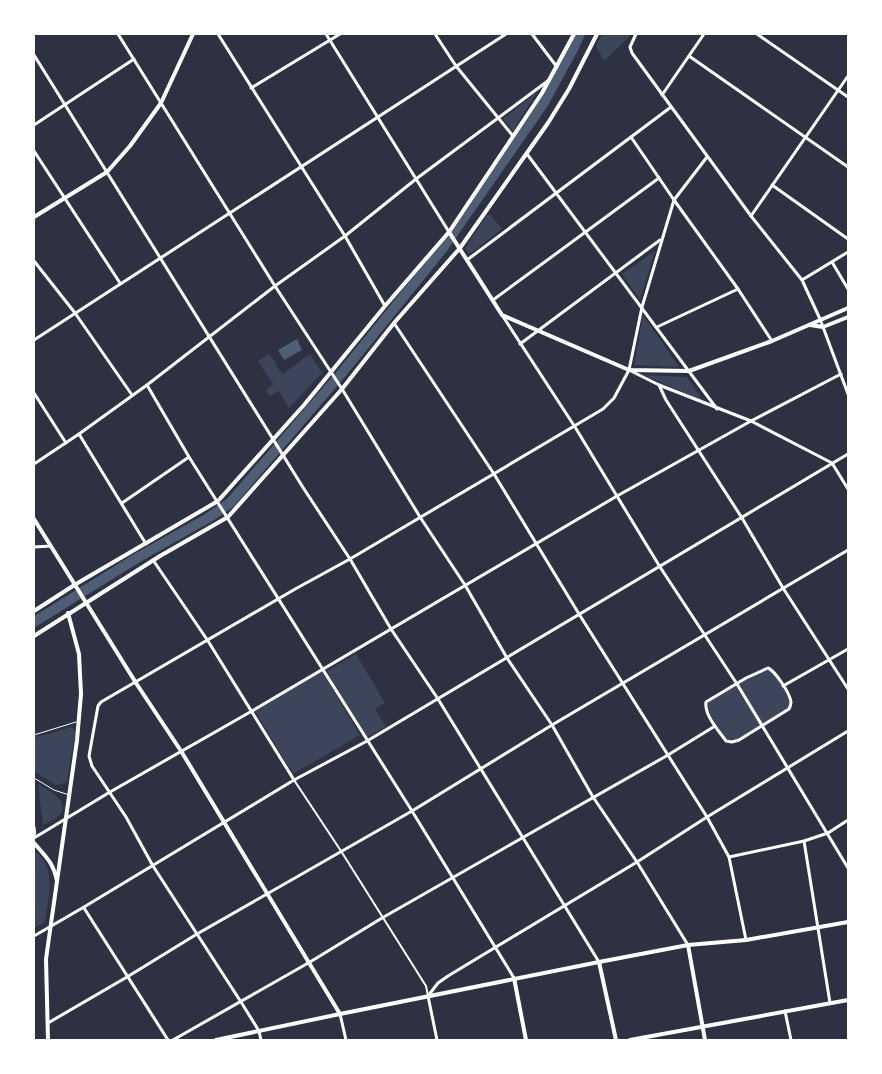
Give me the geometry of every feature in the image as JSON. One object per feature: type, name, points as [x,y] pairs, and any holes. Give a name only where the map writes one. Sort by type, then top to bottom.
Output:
[{"type":"main road","points":[[34,217],[107,172],[130,146],[161,103],[194,34]]},
{"type":"main road","points":[[34,611],[219,503],[332,374],[385,306],[450,233],[551,78],[574,34]]},
{"type":"main road","points":[[34,636],[85,600],[227,515],[283,455],[460,248],[527,154],[569,89],[597,34]]},
{"type":"main road","points":[[450,233],[502,315],[629,370],[689,371],[772,341],[848,308]]},
{"type":"main road","points":[[810,325],[823,327],[848,317]]},
{"type":"main road","points":[[34,519],[225,822],[340,1014]]},
{"type":"main road","points":[[48,1040],[46,959],[80,721],[81,673],[79,654],[68,613]]},
{"type":"main road","points":[[34,843],[48,858],[54,869],[57,884]]},
{"type":"main road","points":[[216,1040],[514,978],[688,945],[746,940],[848,922]]},
{"type":"main road","points":[[688,945],[704,1040]]},
{"type":"main road","points":[[598,962],[616,1040]]},
{"type":"main road","points":[[514,978],[526,1040]]},
{"type":"main road","points":[[630,1040],[848,1000]]},
{"type":"street","points":[[118,34],[465,585],[507,658],[552,725],[593,797],[637,862],[688,945]]},
{"type":"street","points":[[218,34],[345,236],[385,306]]},
{"type":"street","points":[[326,34],[450,233]]},
{"type":"street","points":[[251,88],[340,34]]},
{"type":"street","points":[[435,34],[456,66],[513,136]]},
{"type":"street","points":[[34,340],[506,34]]},
{"type":"street","points":[[532,34],[557,67]]},
{"type":"street","points":[[636,34],[630,46],[632,53],[751,216],[802,280],[820,319],[848,394]]},
{"type":"street","points":[[662,95],[704,34]]},
{"type":"street","points":[[757,34],[848,97]]},
{"type":"street","points":[[34,55],[283,455],[350,559],[391,629],[438,698],[482,768],[522,838],[566,906],[598,962]]},
{"type":"street","points":[[689,56],[848,167]]},
{"type":"street","points":[[34,125],[134,60]]},
{"type":"street","points":[[751,216],[848,76]]},
{"type":"street","points":[[34,464],[147,385],[275,286],[345,236],[498,116],[551,78]]},
{"type":"street","points":[[467,260],[671,107]]},
{"type":"street","points":[[631,136],[772,341]]},
{"type":"street","points":[[34,151],[120,283]]},
{"type":"street","points":[[527,154],[717,409]]},
{"type":"street","points":[[261,1040],[259,1032],[242,1002],[153,866],[126,817],[92,766],[89,756],[97,709],[101,702],[350,559],[603,409],[614,398],[629,370],[642,307],[674,200],[707,157]]},
{"type":"street","points":[[493,300],[659,178]]},
{"type":"street","points":[[772,185],[848,239]]},
{"type":"street","points":[[520,344],[661,240]]},
{"type":"street","points":[[802,280],[848,252]]},
{"type":"street","points":[[34,261],[75,313],[132,395]]},
{"type":"street","points":[[832,262],[848,289]]},
{"type":"street","points":[[657,327],[738,289]]},
{"type":"street","points":[[502,315],[703,635],[737,684],[848,868]]},
{"type":"street","points":[[394,323],[494,474],[622,684],[707,817],[729,856],[746,940]]},
{"type":"street","points":[[629,370],[659,385],[750,421],[832,463],[848,489]]},
{"type":"street","points":[[35,838],[110,792],[252,711],[617,496],[750,421],[841,374]]},
{"type":"street","points":[[147,385],[189,457],[454,878],[494,948],[514,978]]},
{"type":"street","points":[[659,385],[742,518],[783,588],[848,689]]},
{"type":"street","points":[[34,393],[66,443]]},
{"type":"street","points":[[79,434],[146,545]]},
{"type":"street","points":[[34,936],[84,908],[294,780],[367,742],[848,454]]},
{"type":"street","points":[[122,503],[189,457]]},
{"type":"street","points":[[34,547],[51,546]]},
{"type":"street","points":[[48,1022],[412,811],[552,725],[848,550]]},
{"type":"street","points":[[154,560],[208,641],[294,780],[426,986],[437,1040]]},
{"type":"street","points":[[783,686],[848,648]]},
{"type":"street","points":[[768,668],[775,673],[783,686],[791,702],[789,710],[736,742],[726,741],[715,726],[705,706],[706,702],[768,668]]},
{"type":"street","points":[[174,1040],[715,726]]},
{"type":"street","points":[[428,996],[438,983],[448,976],[566,906],[848,731]]},
{"type":"street","points":[[729,856],[804,841],[828,833],[848,820]]},
{"type":"street","points":[[804,841],[830,1003]]},
{"type":"street","points":[[84,908],[168,1040]]},
{"type":"street","points":[[785,1011],[791,1040]]},
{"type":"street","points":[[340,1014],[346,1040]]},
{"type":"lane","points":[[34,735],[80,721]]},
{"type":"lane","points":[[34,778],[54,790],[69,795]]},
{"type":"lane","points":[[34,827],[35,838]]},
{"type":"shaded area","points":[[602,34],[629,34],[629,37],[604,61],[596,46]]},
{"type":"shaded area","points":[[537,92],[513,131],[503,119]]},
{"type":"shaded area","points":[[487,215],[490,215],[502,229],[471,253],[468,253],[465,248]]},
{"type":"shaded area","points":[[655,251],[640,300],[622,274]]},
{"type":"shaded area","points":[[643,315],[679,367],[634,365]]},
{"type":"shaded area","points":[[297,339],[302,350],[284,360],[278,350]]},
{"type":"shaded area","points":[[269,354],[283,374],[310,354],[322,373],[289,408],[279,391],[270,396],[266,390],[273,384],[258,361]]},
{"type":"shaded area","points":[[644,375],[687,377],[703,401]]},
{"type":"shaded area","points":[[356,654],[385,703],[375,709],[386,727],[366,738],[327,671]]},
{"type":"shaded area","points":[[764,670],[772,670],[788,695],[789,705],[782,714],[763,725],[738,684]]},
{"type":"shaded area","points":[[322,671],[360,735],[293,774],[255,711]]},
{"type":"shaded area","points":[[736,685],[761,726],[736,741],[726,740],[708,711],[707,703]]},
{"type":"shaded area","points":[[71,727],[74,729],[75,734],[67,781],[56,785],[34,771],[34,737]]},
{"type":"shaded area","points":[[38,784],[52,792],[62,804],[59,816],[43,825]]},
{"type":"shaded area","points":[[34,851],[46,865],[50,884],[45,922],[34,928]]},
{"type":"waterway","points":[[34,622],[230,503],[341,374],[443,248],[543,104],[580,34]]}]
